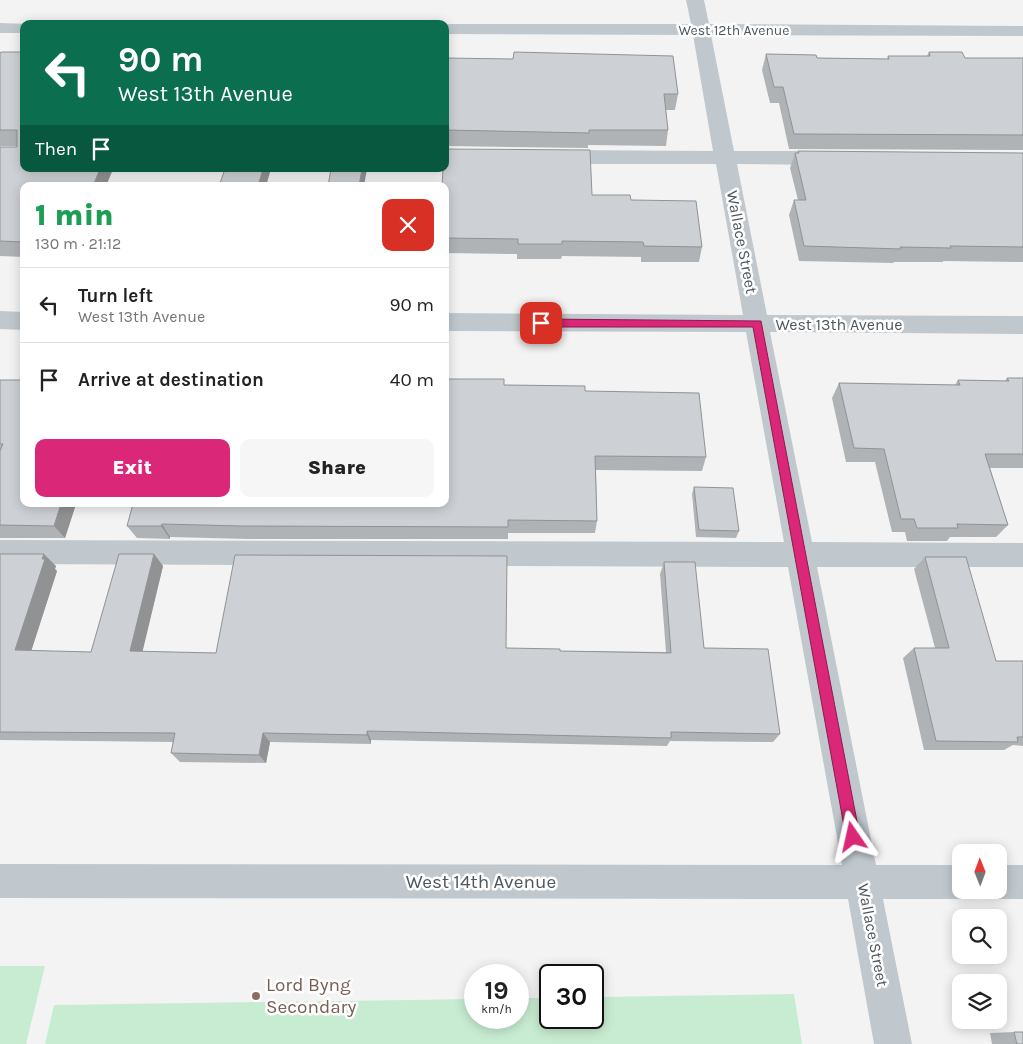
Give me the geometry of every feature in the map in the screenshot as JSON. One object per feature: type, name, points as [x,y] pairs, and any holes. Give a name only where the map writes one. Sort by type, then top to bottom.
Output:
[{"type":"street","name":"Wallace Street","points":[[695,0],[758,324],[799,554],[894,1044]]},
{"type":"street","points":[[0,28],[20,28]]},
{"type":"street","name":"West 12th Avenue","points":[[449,29],[1023,31]]},
{"type":"street","points":[[533,157],[854,158]]},
{"type":"street","points":[[0,320],[20,321]]},
{"type":"street","name":"West 13th Avenue","points":[[449,322],[1023,325]]},
{"type":"street","points":[[0,552],[1023,555]]},
{"type":"street","name":"West 14th Avenue","points":[[0,881],[952,882]]},
{"type":"street","points":[[1008,882],[1023,882]]},
{"type":"green space","points":[[0,966],[45,966],[26,1044],[0,1044]]},
{"type":"green space","points":[[794,994],[802,1044],[45,1044],[54,1005],[464,999],[464,1029],[529,1029],[529,998],[539,998],[539,1029],[604,1029],[604,997]]},
{"type":"building","points":[[20,52],[20,172],[99,172],[95,182],[20,182],[20,242],[0,241],[0,147],[17,147],[17,130],[0,130],[0,53]]},
{"type":"building","points":[[514,52],[673,56],[678,94],[664,94],[668,130],[589,130],[589,133],[449,130],[449,58],[513,59]]},
{"type":"building","points":[[929,52],[962,52],[965,58],[1023,58],[1023,135],[794,134],[783,87],[774,87],[766,54],[816,55],[817,58],[889,59],[888,56],[930,56]]},
{"type":"building","points":[[449,149],[590,150],[592,195],[630,195],[631,200],[696,201],[702,247],[644,246],[643,242],[562,241],[562,244],[518,244],[518,239],[449,238],[449,182],[442,182],[443,172],[449,172]]},
{"type":"building","points":[[798,151],[1023,153],[1023,247],[900,247],[901,249],[804,246],[794,200],[806,200],[795,153],[799,153]]},
{"type":"building","points":[[224,172],[262,172],[259,182],[220,182]]},
{"type":"building","points":[[330,172],[361,172],[360,182],[329,182]]},
{"type":"building","points":[[1007,378],[1023,378],[1023,454],[985,454],[1008,525],[957,524],[958,528],[917,528],[914,519],[901,519],[884,449],[854,448],[839,383],[960,385],[958,380],[1009,381]]},
{"type":"building","points":[[449,379],[504,379],[504,385],[585,386],[585,391],[699,393],[706,457],[595,456],[597,521],[508,520],[508,527],[162,524],[161,526],[127,526],[132,507],[449,507]]},
{"type":"building","points":[[0,380],[20,380],[20,507],[60,507],[54,526],[0,525],[0,451],[3,444],[0,444]]},
{"type":"building","points":[[694,487],[733,488],[739,531],[699,530]]},
{"type":"building","points":[[0,554],[44,554],[42,559],[45,559],[15,650],[91,652],[119,554],[154,554],[130,651],[216,653],[235,555],[507,556],[506,648],[671,653],[664,562],[695,562],[704,648],[768,649],[780,734],[671,732],[671,738],[367,731],[367,735],[263,733],[259,755],[171,753],[175,733],[0,732]]},
{"type":"building","points":[[925,557],[966,557],[996,661],[1023,661],[1023,737],[1017,737],[1018,742],[936,741],[914,648],[949,648]]},
{"type":"building","points":[[1014,1032],[1023,1032],[1023,1044],[1017,1044]]},
{"type":"place","name":"Lord Byng Secondary","points":[[256,996]]},
{"type":"route","points":[[541,323],[758,324],[799,554],[853,837]]}]
